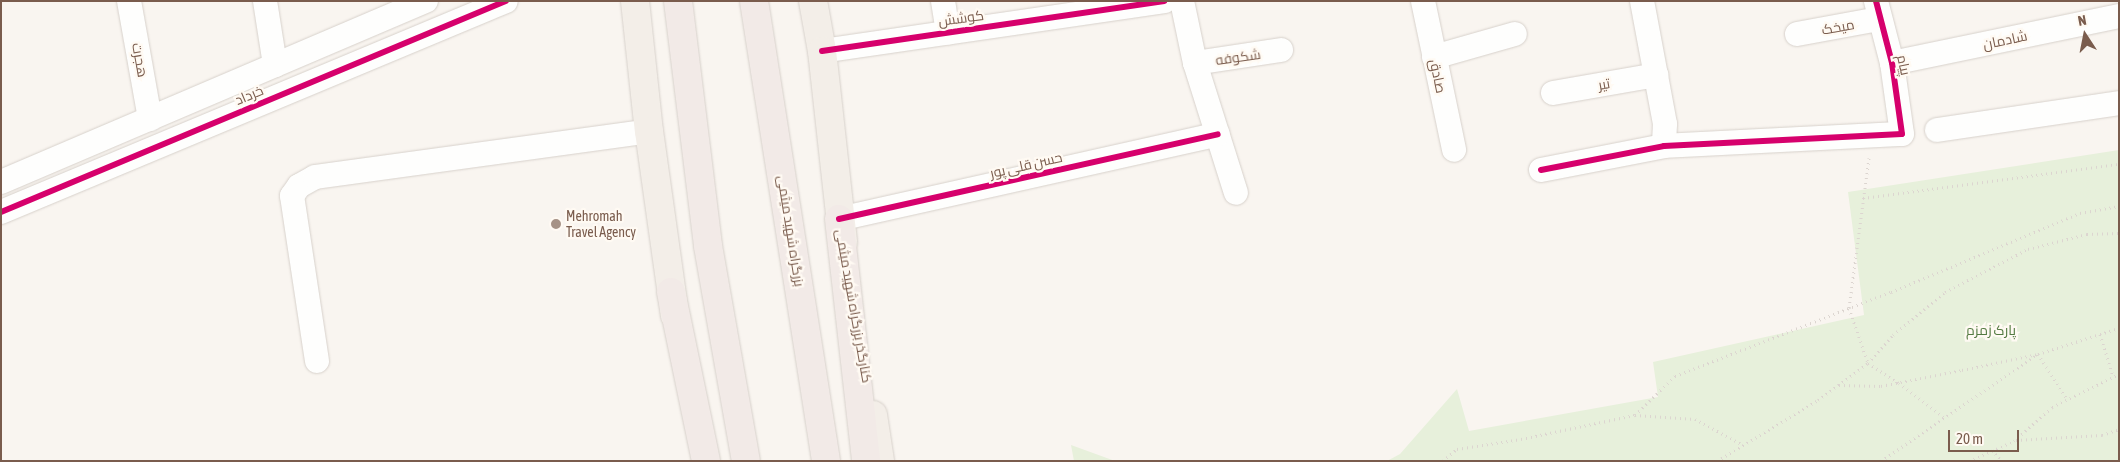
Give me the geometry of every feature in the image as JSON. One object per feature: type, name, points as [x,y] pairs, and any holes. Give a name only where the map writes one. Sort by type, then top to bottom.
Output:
[{"type":"highway","points":[[678,1],[708,246],[746,461]]},
{"type":"highway","name":"بزرگراه شهید میثمی","points":[[754,1],[826,461]]},
{"type":"highway","points":[[839,219],[866,461]]},
{"type":"highway","points":[[671,292],[706,461]]},
{"type":"main road","points":[[635,1],[649,131],[696,461]]},
{"type":"main road","name":"کنارگذر بزرگراه شهید میثمی","points":[[813,1],[822,51],[839,219],[880,461]]},
{"type":"street","name":"هجرت","points":[[129,1],[150,119]]},
{"type":"street","points":[[265,1],[275,65]]},
{"type":"street","name":"خرداد","points":[[1,182],[426,1]]},
{"type":"street","name":"خرداد","points":[[1,212],[506,1]]},
{"type":"street","points":[[944,1],[948,33]]},
{"type":"street","name":"کوشش","points":[[822,51],[948,33],[1078,8],[1164,1]]},
{"type":"street","points":[[1182,1],[1195,63],[1236,193]]},
{"type":"street","name":"صادق","points":[[1423,1],[1454,150]]},
{"type":"street","points":[[1642,1],[1664,124],[1664,146]]},
{"type":"street","name":"میخک","points":[[1797,34],[1878,10]]},
{"type":"street","name":"پیام","points":[[1878,10],[1892,63],[1902,134]]},
{"type":"street","name":"شادمان","points":[[1892,63],[2119,16]]},
{"type":"street","points":[[1434,57],[1514,34]]},
{"type":"street","name":"شکوفه","points":[[1195,63],[1281,50]]},
{"type":"street","name":"تیر","points":[[1553,94],[1656,76]]},
{"type":"street","points":[[1937,130],[2119,103]]},
{"type":"street","points":[[317,362],[292,196],[299,186],[315,177],[649,131]]},
{"type":"street","name":"حسن قلی پور","points":[[839,219],[1218,134]]},
{"type":"street","points":[[1541,170],[1664,146],[1902,134]]},
{"type":"path","points":[[1902,134],[1868,159],[1849,308],[1868,363],[1899,383],[1944,417]]},
{"type":"path","points":[[1864,198],[2119,164]]},
{"type":"path","points":[[1636,415],[1675,376],[1849,308],[2080,213],[2119,206]]},
{"type":"path","points":[[1717,461],[1818,400],[1868,363],[1893,335],[1945,292],[2028,249],[2087,234],[2119,232]]},
{"type":"path","points":[[1838,385],[1881,386],[1899,383],[2038,354],[2119,328]]},
{"type":"path","points":[[2100,334],[2113,376]]},
{"type":"path","points":[[2038,354],[2067,399]]},
{"type":"path","points":[[1881,461],[2038,354]]},
{"type":"path","points":[[1969,461],[2014,440],[2052,407],[2119,374]]},
{"type":"path","points":[[1443,461],[1457,448],[1521,439],[1636,415],[1695,419],[1744,445]]},
{"type":"path","points":[[2014,440],[2102,435],[2119,429]]},
{"type":"path","points":[[1992,450],[2002,461]]},
{"type":"green space","name":"پارک زمزم","points":[[2119,150],[2119,461],[1387,461],[1400,454],[1457,389],[1469,431],[1658,397],[1653,362],[1864,315],[1848,192]]},
{"type":"green space","points":[[1071,445],[1115,461],[1074,461]]},
{"type":"cycle path","points":[[1,212],[506,1]]},
{"type":"cycle path","points":[[822,51],[1164,1]]},
{"type":"cycle path","points":[[1541,170],[1664,146],[1902,134],[1892,63],[1876,1]]},
{"type":"cycle path","points":[[839,219],[1218,134]]},
{"type":"place","name":"Mehromah Travel Agency","points":[[556,224]]}]
